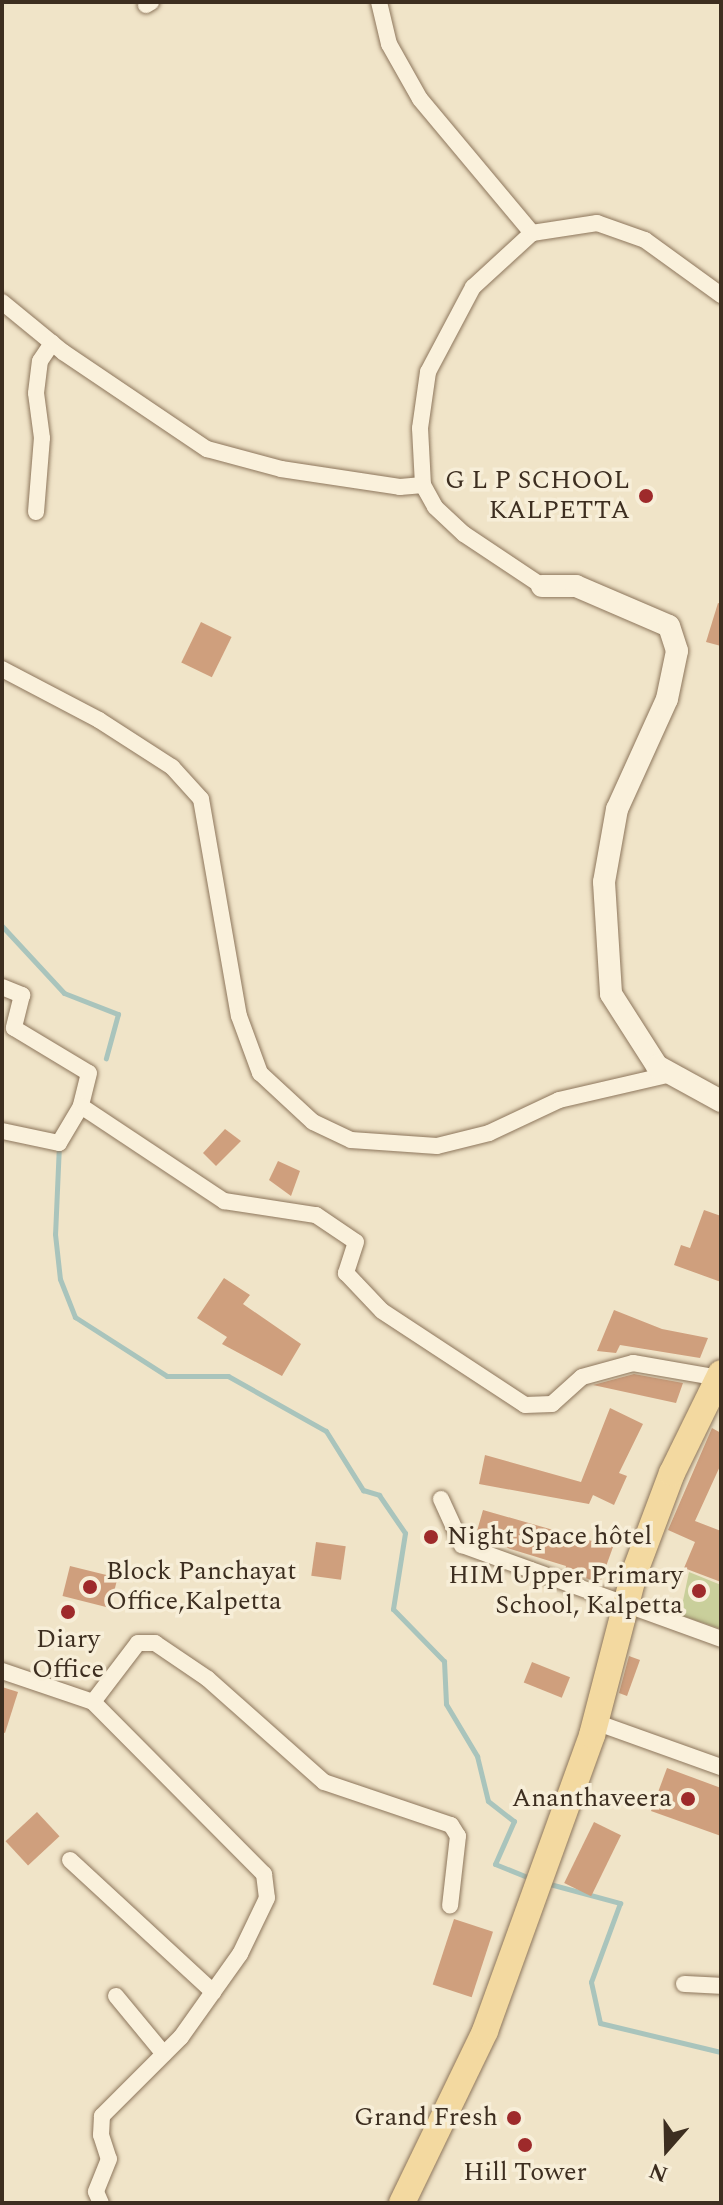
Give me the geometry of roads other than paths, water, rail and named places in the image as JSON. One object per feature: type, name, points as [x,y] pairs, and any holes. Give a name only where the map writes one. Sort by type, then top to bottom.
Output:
[{"type":"main road","points":[[542,586],[576,586],[669,626],[677,651],[667,699],[617,809],[604,882],[611,994],[667,1075],[721,1101]]},
{"type":"main road","points":[[402,2203],[485,2031],[541,1882],[595,1722],[626,1604],[672,1473],[720,1376]]},
{"type":"street","points":[[379,2],[389,44],[420,99],[532,233]]},
{"type":"street","points":[[542,586],[464,534],[435,507],[423,485],[420,428],[428,372],[473,287],[532,233],[597,223],[645,240],[721,295]]},
{"type":"street","points":[[2,302],[52,343],[207,449],[281,469],[400,487],[423,485]]},
{"type":"street","points":[[36,512],[42,438],[36,393],[40,361],[52,343]]},
{"type":"street","points":[[2,669],[99,720],[172,767],[201,799],[239,1016],[260,1073],[313,1122],[351,1140],[437,1146],[489,1133],[559,1100],[667,1075]]},
{"type":"street","points":[[2,987],[22,995],[14,1028],[89,1073],[81,1106],[59,1143],[2,1131]]},
{"type":"street","points":[[81,1106],[224,1201],[316,1215],[356,1242],[346,1273],[382,1311],[525,1405],[552,1404],[582,1377],[633,1363],[720,1376]]},
{"type":"street","points":[[441,1499],[462,1545],[721,1639]]},
{"type":"street","points":[[93,1702],[138,1643],[155,1643],[208,1679],[324,1782],[451,1825],[458,1836],[450,1906]]},
{"type":"street","points":[[2,1671],[93,1702],[264,1874],[267,1898],[240,1954],[164,2054],[102,2116],[101,2135],[109,2159],[96,2192],[101,2203]]},
{"type":"street","points":[[595,1722],[721,1767]]},
{"type":"street","points":[[70,1860],[213,1992]]},
{"type":"street","points":[[684,1984],[721,1986]]},
{"type":"street","points":[[116,1996],[164,2054]]},
{"type":"waterway","points":[[2,926],[64,993],[118,1014],[106,1058]]},
{"type":"waterway","points":[[59,1144],[55,1234],[60,1279],[75,1317],[167,1376],[228,1376],[326,1431],[363,1490],[379,1495],[405,1533],[393,1609],[444,1661],[446,1704],[477,1756],[488,1801],[514,1821],[495,1864],[532,1879]]},
{"type":"waterway","points":[[546,1883],[620,1903],[591,1982],[600,2023],[721,2052]]},
{"type":"place","name":"G L P SCHOOL KALPETTA","points":[[646,496]]},
{"type":"place","name":"Night Space hôtel","points":[[431,1537]]},
{"type":"place","name":"Block Panchayat Office,Kalpetta","points":[[90,1587]]},
{"type":"place","name":"HIM Upper Primary School, Kalpetta","points":[[699,1591]]},
{"type":"place","name":"Diary Office","points":[[68,1612]]},
{"type":"place","name":"Ananthaveera","points":[[688,1799]]},
{"type":"place","name":"Grand Fresh","points":[[514,2118]]},
{"type":"place","name":"Hill Tower","points":[[525,2145]]}]
